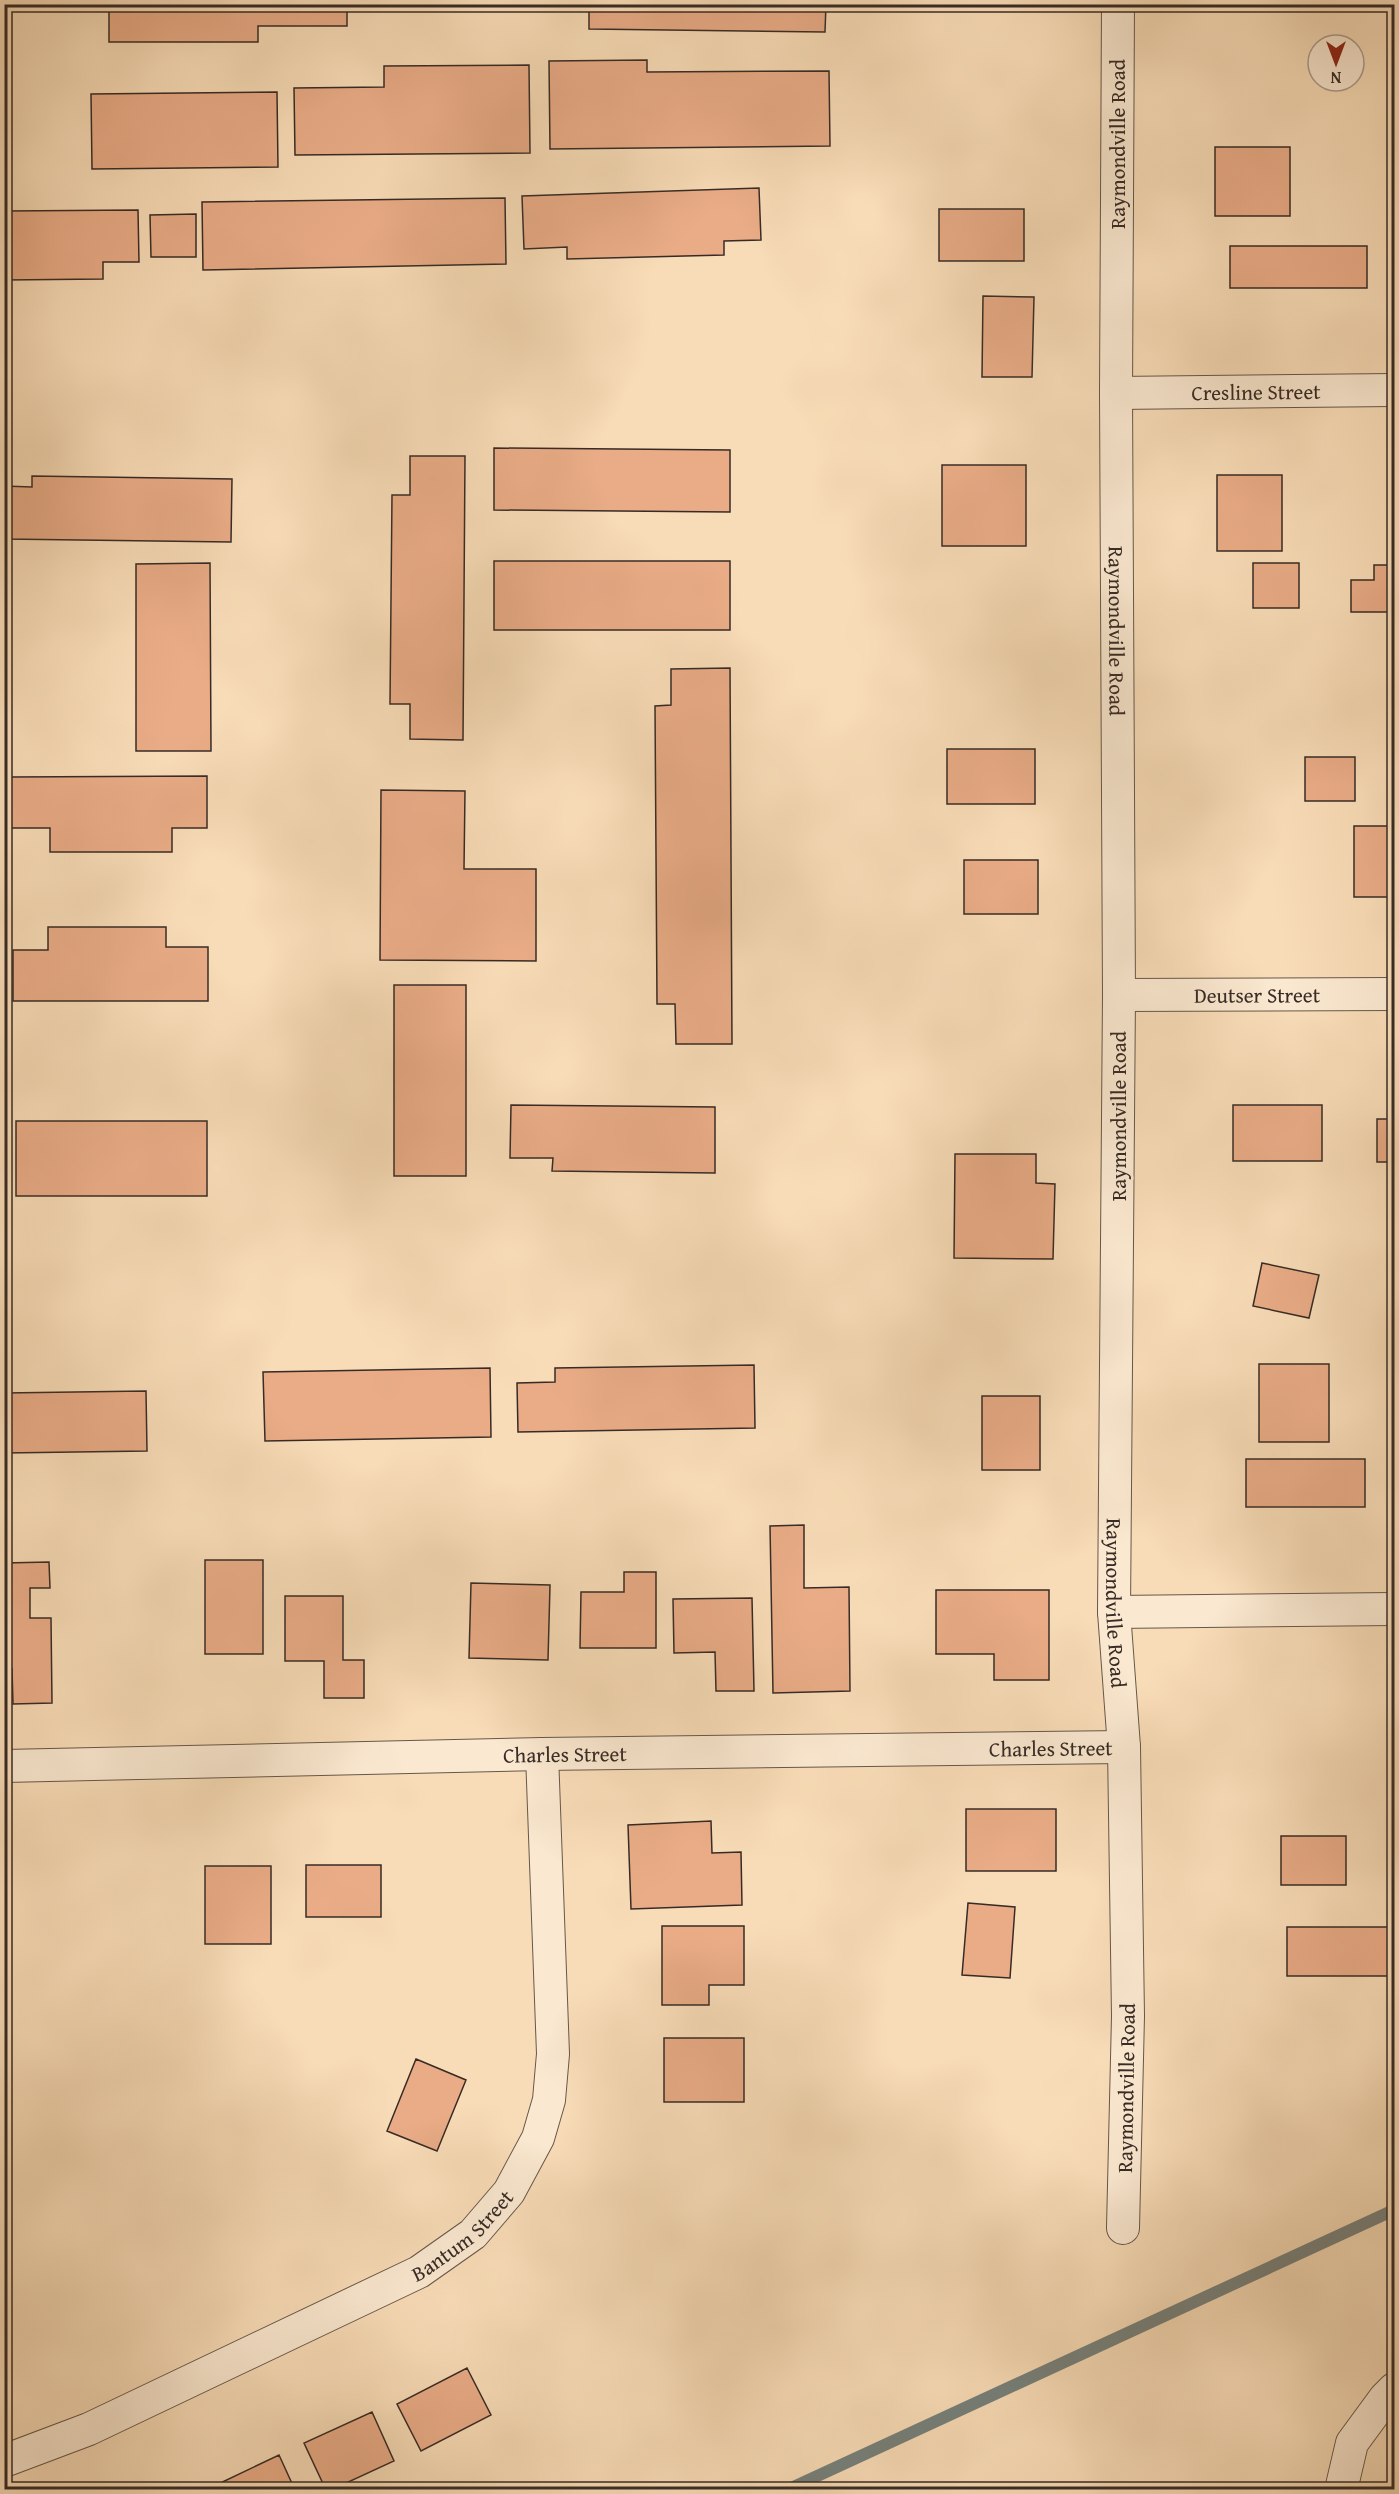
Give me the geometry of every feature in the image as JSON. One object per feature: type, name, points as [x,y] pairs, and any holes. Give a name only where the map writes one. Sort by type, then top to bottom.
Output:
[{"type":"street","name":"Raymondville Road","points":[[1118,4],[1116,393],[1119,995],[1114,1612],[1124,1747],[1128,2016],[1123,2228]]},
{"type":"street","name":"Cresline Street","points":[[1116,393],[1395,390]]},
{"type":"street","name":"Deutser Street","points":[[1119,995],[1395,994]]},
{"type":"street","points":[[1114,1612],[1395,1609]]},
{"type":"street","name":"Charles Street","points":[[4,1766],[542,1754],[1124,1747]]},
{"type":"street","name":"Bantum Street","points":[[4,2461],[89,2429],[419,2272],[473,2234],[509,2192],[538,2138],[549,2100],[553,2054],[542,1754]]},
{"type":"street","points":[[1341,2490],[1352,2442],[1385,2398],[1395,2390]]},
{"type":"building","points":[[109,4],[347,4],[347,26],[258,26],[258,42],[109,42]]},
{"type":"building","points":[[589,4],[826,4],[825,32],[589,29]]},
{"type":"building","points":[[647,60],[647,72],[829,71],[830,146],[550,149],[549,61]]},
{"type":"building","points":[[529,65],[530,153],[295,155],[294,88],[384,87],[384,66]]},
{"type":"building","points":[[277,92],[278,167],[92,169],[91,94]]},
{"type":"building","points":[[1215,147],[1290,147],[1290,216],[1215,216]]},
{"type":"building","points":[[759,188],[761,240],[724,241],[724,255],[567,259],[567,247],[524,249],[522,196]]},
{"type":"building","points":[[505,198],[506,264],[203,270],[202,202]]},
{"type":"building","points":[[939,209],[1024,209],[1024,261],[939,261]]},
{"type":"building","points":[[138,210],[139,262],[103,262],[103,279],[4,280],[4,211]]},
{"type":"building","points":[[196,214],[196,257],[151,257],[150,215]]},
{"type":"building","points":[[1230,246],[1367,246],[1367,288],[1230,288]]},
{"type":"building","points":[[983,296],[1034,297],[1032,377],[982,377]]},
{"type":"building","points":[[494,448],[730,450],[730,512],[494,510]]},
{"type":"building","points":[[410,456],[465,456],[463,740],[410,739],[410,704],[390,704],[392,495],[410,495]]},
{"type":"building","points":[[942,465],[1026,465],[1026,546],[942,546]]},
{"type":"building","points":[[1217,475],[1282,475],[1282,551],[1217,551]]},
{"type":"building","points":[[32,476],[232,479],[231,542],[4,539],[4,486],[32,487]]},
{"type":"building","points":[[494,561],[730,561],[730,630],[494,630]]},
{"type":"building","points":[[210,563],[211,751],[136,751],[136,564]]},
{"type":"building","points":[[1253,563],[1299,563],[1299,608],[1253,608]]},
{"type":"building","points":[[1374,565],[1394,565],[1394,612],[1351,612],[1351,580],[1374,580]]},
{"type":"building","points":[[730,668],[732,1044],[676,1044],[675,1004],[657,1004],[655,706],[671,705],[671,669]]},
{"type":"building","points":[[947,749],[1035,749],[1035,804],[947,804]]},
{"type":"building","points":[[1305,757],[1355,757],[1355,801],[1305,801]]},
{"type":"building","points":[[207,776],[207,828],[172,828],[172,852],[50,852],[50,828],[10,828],[10,777]]},
{"type":"building","points":[[381,790],[465,791],[464,869],[536,869],[536,961],[380,960]]},
{"type":"building","points":[[1354,826],[1394,826],[1394,897],[1354,897]]},
{"type":"building","points":[[964,860],[1038,860],[1038,914],[964,914]]},
{"type":"building","points":[[48,927],[166,927],[166,947],[208,947],[208,1001],[13,1001],[13,950],[48,950]]},
{"type":"building","points":[[394,985],[466,985],[466,1176],[394,1176]]},
{"type":"building","points":[[511,1105],[715,1107],[715,1173],[552,1171],[553,1158],[510,1158]]},
{"type":"building","points":[[1233,1105],[1322,1105],[1322,1161],[1233,1161]]},
{"type":"building","points":[[1377,1119],[1394,1119],[1394,1162],[1377,1162]]},
{"type":"building","points":[[16,1121],[207,1121],[207,1196],[16,1196]]},
{"type":"building","points":[[955,1154],[1036,1154],[1036,1183],[1055,1184],[1053,1259],[954,1258]]},
{"type":"building","points":[[1262,1263],[1319,1275],[1309,1318],[1253,1306]]},
{"type":"building","points":[[1259,1364],[1329,1364],[1329,1442],[1259,1442]]},
{"type":"building","points":[[754,1365],[755,1428],[518,1432],[517,1383],[555,1382],[555,1368]]},
{"type":"building","points":[[490,1368],[491,1437],[265,1441],[263,1372]]},
{"type":"building","points":[[146,1391],[147,1451],[4,1453],[4,1393]]},
{"type":"building","points":[[982,1396],[1040,1396],[1040,1470],[982,1470]]},
{"type":"building","points":[[1246,1459],[1365,1459],[1365,1507],[1246,1507]]},
{"type":"building","points":[[804,1525],[804,1588],[849,1587],[850,1691],[773,1693],[770,1526]]},
{"type":"building","points":[[205,1560],[263,1560],[263,1654],[205,1654]]},
{"type":"building","points":[[49,1562],[50,1588],[30,1588],[30,1618],[51,1618],[52,1703],[13,1704],[12,1669],[4,1669],[4,1563]]},
{"type":"building","points":[[624,1572],[656,1572],[656,1648],[580,1648],[581,1592],[624,1592]]},
{"type":"building","points":[[471,1583],[550,1585],[548,1660],[469,1658]]},
{"type":"building","points":[[936,1590],[1049,1590],[1049,1680],[994,1680],[994,1654],[936,1654]]},
{"type":"building","points":[[285,1596],[343,1596],[343,1660],[364,1660],[364,1698],[324,1698],[324,1661],[285,1661]]},
{"type":"building","points":[[752,1598],[754,1691],[716,1691],[715,1652],[674,1653],[673,1599]]},
{"type":"building","points":[[966,1809],[1056,1809],[1056,1871],[966,1871]]},
{"type":"building","points":[[711,1821],[712,1853],[741,1852],[742,1905],[631,1909],[628,1825]]},
{"type":"building","points":[[1281,1836],[1346,1836],[1346,1885],[1281,1885]]},
{"type":"building","points":[[306,1865],[381,1865],[381,1917],[306,1917]]},
{"type":"building","points":[[205,1866],[271,1866],[271,1944],[205,1944]]},
{"type":"building","points":[[968,1903],[1015,1907],[1010,1978],[962,1975]]},
{"type":"building","points":[[662,1926],[744,1926],[744,1985],[709,1985],[709,2005],[662,2005]]},
{"type":"building","points":[[1287,1927],[1394,1927],[1394,1976],[1287,1976]]},
{"type":"building","points":[[664,2038],[744,2038],[744,2102],[664,2102]]},
{"type":"building","points":[[416,2059],[466,2080],[437,2151],[387,2131]]},
{"type":"building","points":[[467,2368],[491,2415],[421,2451],[397,2404]]},
{"type":"building","points":[[372,2412],[394,2461],[331,2490],[326,2490],[304,2443]]},
{"type":"building","points":[[279,2455],[295,2490],[213,2490],[212,2487]]},
{"type":"waterway","points":[[787,2490],[1394,2210]]}]
